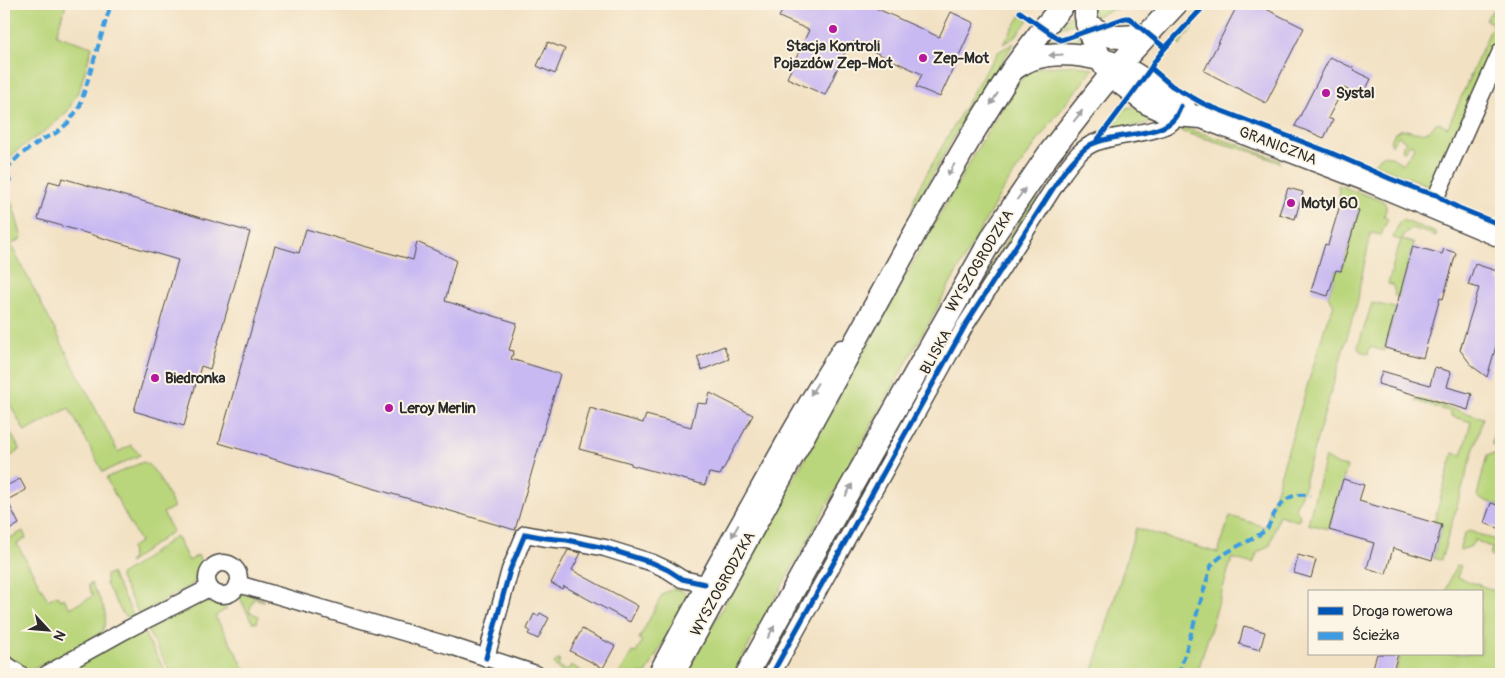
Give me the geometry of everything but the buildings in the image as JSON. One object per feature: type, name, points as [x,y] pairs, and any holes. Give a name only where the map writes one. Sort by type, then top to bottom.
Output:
[{"type":"main road","name":"WYSZOGRODZKA","points":[[673,674],[916,230],[976,128],[1014,69],[1064,4]]},
{"type":"main road","name":"WYSZOGRODZKA","points":[[747,674],[995,233],[1110,67],[1148,34],[1176,4]]},
{"type":"main road","points":[[1087,14],[1103,34],[1112,37],[1148,34]]},
{"type":"main road","points":[[1087,14],[1110,67]]},
{"type":"main road","name":"GRANICZNA","points":[[1014,69],[1030,60],[1044,56],[1077,55],[1110,67],[1131,72],[1179,110],[1370,181],[1501,236]]},
{"type":"street","points":[[1431,208],[1501,51]]},
{"type":"street","name":"BLISKA","points":[[772,674],[966,324],[1014,247],[1064,173],[1083,149],[1096,142],[1161,128],[1172,122],[1179,110]]},
{"type":"street","points":[[656,674],[816,387],[916,230]]},
{"type":"street","points":[[486,658],[510,570],[525,534],[567,540],[628,555],[668,570],[682,579],[705,584]]},
{"type":"street","points":[[223,563],[233,566],[238,574],[238,584],[233,592],[225,595],[216,594],[209,588],[207,583],[208,573],[214,566],[223,563]]},
{"type":"street","points":[[238,584],[536,674]]},
{"type":"street","points":[[47,674],[133,626],[209,588]]},
{"type":"street","points":[[4,663],[20,674]]},
{"type":"green space","points":[[4,4],[66,4],[56,35],[92,47],[80,88],[67,112],[49,128],[16,151],[4,166]]},
{"type":"green space","points":[[1092,4],[1149,4],[1142,11],[1132,6],[1111,10],[1093,17]]},
{"type":"green space","points":[[1076,8],[1078,23],[1060,27]]},
{"type":"green space","points":[[1494,10],[1498,11],[1501,16],[1501,31],[1434,183],[1427,185],[1374,164],[1381,156],[1385,155],[1403,164],[1415,147],[1410,144],[1403,151],[1402,148],[1406,141],[1398,136],[1392,145],[1390,141],[1395,133],[1401,129],[1421,133],[1429,130],[1437,122],[1448,127],[1493,24],[1486,20]]},
{"type":"green space","points":[[1021,15],[1028,20],[1015,37],[1003,44]]},
{"type":"green space","points":[[1191,25],[1193,27],[1188,35],[1186,34],[1180,46],[1175,42]]},
{"type":"green space","points":[[1081,35],[1085,45],[1045,46],[1051,37],[1062,40]]},
{"type":"green space","points":[[1014,43],[964,119],[912,211],[918,189],[982,76],[998,52]]},
{"type":"green space","points":[[1078,65],[1093,69],[1049,125],[1002,191],[733,674],[686,674],[990,127],[1025,74],[1043,67]]},
{"type":"green space","points":[[1133,107],[1163,120],[1106,132],[1125,108]]},
{"type":"green space","points":[[1181,127],[1240,145],[1279,160],[1280,163],[1252,152],[1179,131]]},
{"type":"green space","points":[[1338,185],[1383,201],[1386,206],[1384,216],[1388,218],[1381,235],[1371,233],[1358,300],[1305,479],[1305,485],[1295,508],[1300,516],[1298,521],[1279,515],[1270,545],[1257,553],[1253,564],[1232,558],[1197,674],[1092,674],[1136,528],[1218,553],[1230,516],[1265,527],[1327,320],[1334,305],[1328,296],[1336,270],[1341,271],[1359,211],[1340,205]]},
{"type":"green space","points":[[4,199],[10,201],[13,206],[22,238],[11,245],[118,452],[131,445],[140,455],[103,472],[69,408],[25,432],[4,393]]},
{"type":"green space","points":[[1033,200],[1039,200],[765,674],[760,674],[977,288]]},
{"type":"green space","points":[[1402,220],[1437,233],[1436,236],[1412,228],[1404,234],[1402,240],[1414,243],[1399,298],[1395,296],[1393,285],[1388,284],[1401,240],[1393,238]]},
{"type":"green space","points":[[1372,303],[1396,308],[1384,351],[1370,347],[1368,354],[1360,351],[1358,347]]},
{"type":"green space","points":[[1416,398],[1483,418],[1441,560],[1433,558],[1442,525],[1434,522],[1453,453],[1462,455],[1471,422],[1451,416],[1451,412],[1415,401]]},
{"type":"green space","points":[[1501,411],[1501,450],[1492,445],[1492,440]]},
{"type":"green space","points":[[4,420],[20,450],[11,456],[4,442]]},
{"type":"green space","points":[[1487,455],[1501,456],[1501,506],[1480,499],[1477,496]]},
{"type":"green space","points":[[1325,457],[1338,465],[1347,467],[1329,529],[1308,524]]},
{"type":"green space","points":[[143,462],[153,469],[174,507],[163,513],[173,531],[129,563],[132,557],[131,547],[140,542],[106,478]]},
{"type":"green space","points":[[23,531],[26,538],[17,544],[48,600],[57,595],[60,600],[64,598],[70,608],[93,596],[88,585],[91,583],[104,608],[105,615],[104,628],[100,634],[45,664],[33,668],[23,667],[4,656],[4,541]]},
{"type":"green space","points":[[1470,531],[1501,542],[1501,550],[1499,549],[1495,558],[1490,556],[1492,548],[1475,540],[1470,547],[1460,550],[1465,533]]},
{"type":"green space","points":[[176,536],[189,561],[198,555],[201,562],[195,582],[139,614],[120,575]]},
{"type":"green space","points":[[1457,565],[1461,566],[1457,577],[1501,593],[1501,674],[1395,674],[1400,656],[1482,656],[1482,590],[1447,590]]},
{"type":"green space","points":[[111,573],[134,616],[125,616],[106,584],[106,575]]},
{"type":"green space","points":[[673,589],[682,591],[688,597],[646,674],[619,674],[632,652],[636,653],[642,641],[639,639],[662,595]]},
{"type":"green space","points":[[243,593],[263,599],[264,601],[254,598],[249,612],[259,616],[257,623],[252,622],[240,598]]},
{"type":"green space","points":[[200,601],[223,606],[227,609],[215,616],[248,674],[172,674],[146,628]]},
{"type":"green space","points":[[142,630],[167,674],[61,674]]},
{"type":"green space","points":[[560,660],[558,666],[567,671],[571,665],[587,674],[563,674],[554,665]]},
{"type":"marked path","points":[[10,182],[8,167],[20,155],[43,139],[56,133],[68,123],[80,106],[111,4]]},
{"type":"marked path","points":[[1179,674],[1211,566],[1230,551],[1265,531],[1276,511],[1288,499],[1298,495],[1310,496]]},
{"type":"cycle path","points":[[1096,142],[1165,48],[1206,4]]},
{"type":"cycle path","points":[[1020,12],[1061,40],[1129,18],[1165,48]]},
{"type":"cycle path","points":[[1151,68],[1172,86],[1204,104],[1329,152],[1391,179],[1437,195],[1459,208],[1501,225]]},
{"type":"cycle path","points":[[772,674],[966,324],[1063,173],[1079,154],[1090,145],[1109,138],[1143,133],[1163,127],[1174,119],[1181,106]]},
{"type":"cycle path","points":[[486,658],[510,570],[525,534],[605,548],[653,563],[682,579],[705,584]]},
{"type":"place","name":"Stacja Kontroli Pojazdów Zep-Mot","points":[[833,29]]},
{"type":"place","name":"Zep-Mot","points":[[923,58]]},
{"type":"place","name":"Systal","points":[[1326,93]]},
{"type":"place","name":"Motyl 60","points":[[1291,203]]},
{"type":"place","name":"Biedronka","points":[[155,378]]},
{"type":"place","name":"Leroy Merlin","points":[[389,408]]}]
